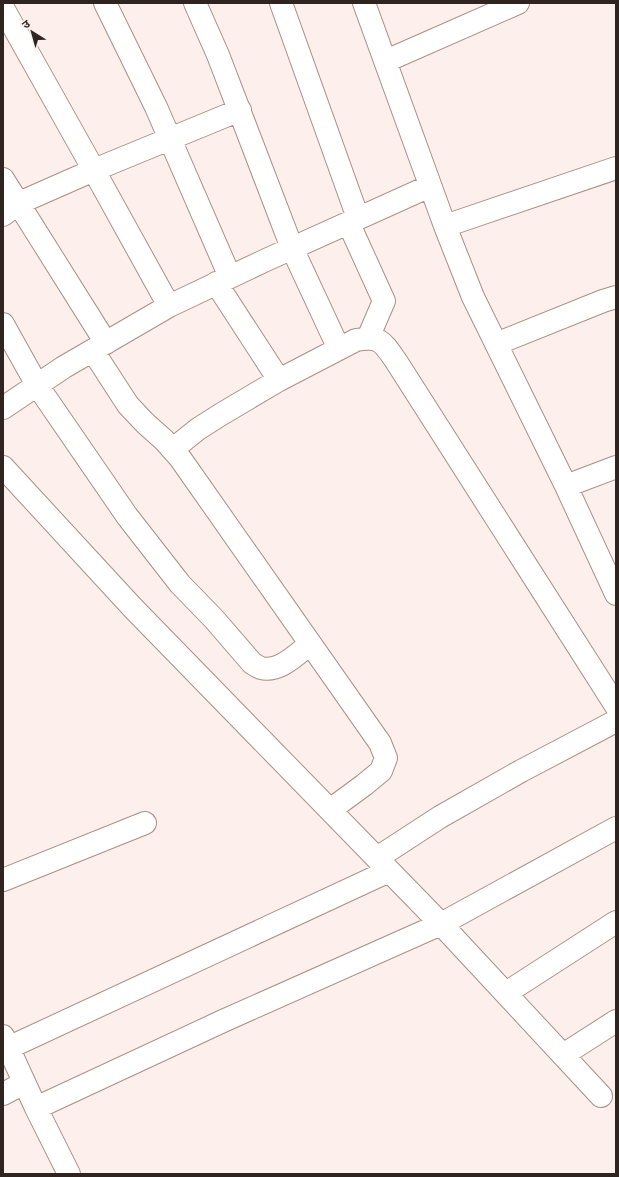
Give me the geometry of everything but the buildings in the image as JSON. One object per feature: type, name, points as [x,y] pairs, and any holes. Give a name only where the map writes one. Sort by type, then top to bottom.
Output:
[{"type":"street","points":[[105,3],[156,107],[223,280],[279,380]]},
{"type":"street","points":[[195,3],[240,110],[292,248],[339,350]]},
{"type":"street","points":[[281,3],[358,218]]},
{"type":"street","points":[[364,3],[430,186],[473,297],[566,486],[616,594]]},
{"type":"street","points":[[386,61],[518,3]]},
{"type":"street","points":[[3,8],[169,306]]},
{"type":"street","points":[[11,209],[94,170],[240,110]]},
{"type":"street","points":[[445,226],[616,168]]},
{"type":"street","points":[[3,179],[11,209],[100,347],[128,405],[173,449],[380,743],[386,758],[381,771],[330,810]]},
{"type":"street","points":[[3,408],[64,367],[169,306],[292,248],[430,186]]},
{"type":"street","points":[[358,218],[349,224],[384,301],[368,338]]},
{"type":"street","points":[[496,344],[616,297]]},
{"type":"street","points":[[3,324],[37,386],[136,528],[180,584],[252,663],[260,668],[273,668],[289,660],[310,644]]},
{"type":"street","points":[[173,449],[198,429],[279,380],[356,340],[368,338],[378,340],[386,347],[396,360],[616,706]]},
{"type":"street","points":[[566,486],[616,466]]},
{"type":"street","points":[[3,467],[133,608],[442,924],[601,1096]]},
{"type":"street","points":[[69,1174],[24,1083],[6,1042],[383,864],[454,809],[521,771],[616,721]]},
{"type":"street","points":[[3,880],[145,823]]},
{"type":"street","points":[[36,1108],[223,1021],[442,924],[616,828]]},
{"type":"street","points":[[506,993],[616,922]]},
{"type":"street","points":[[563,1055],[616,1021]]},
{"type":"street","points":[[3,1094],[24,1083]]}]
